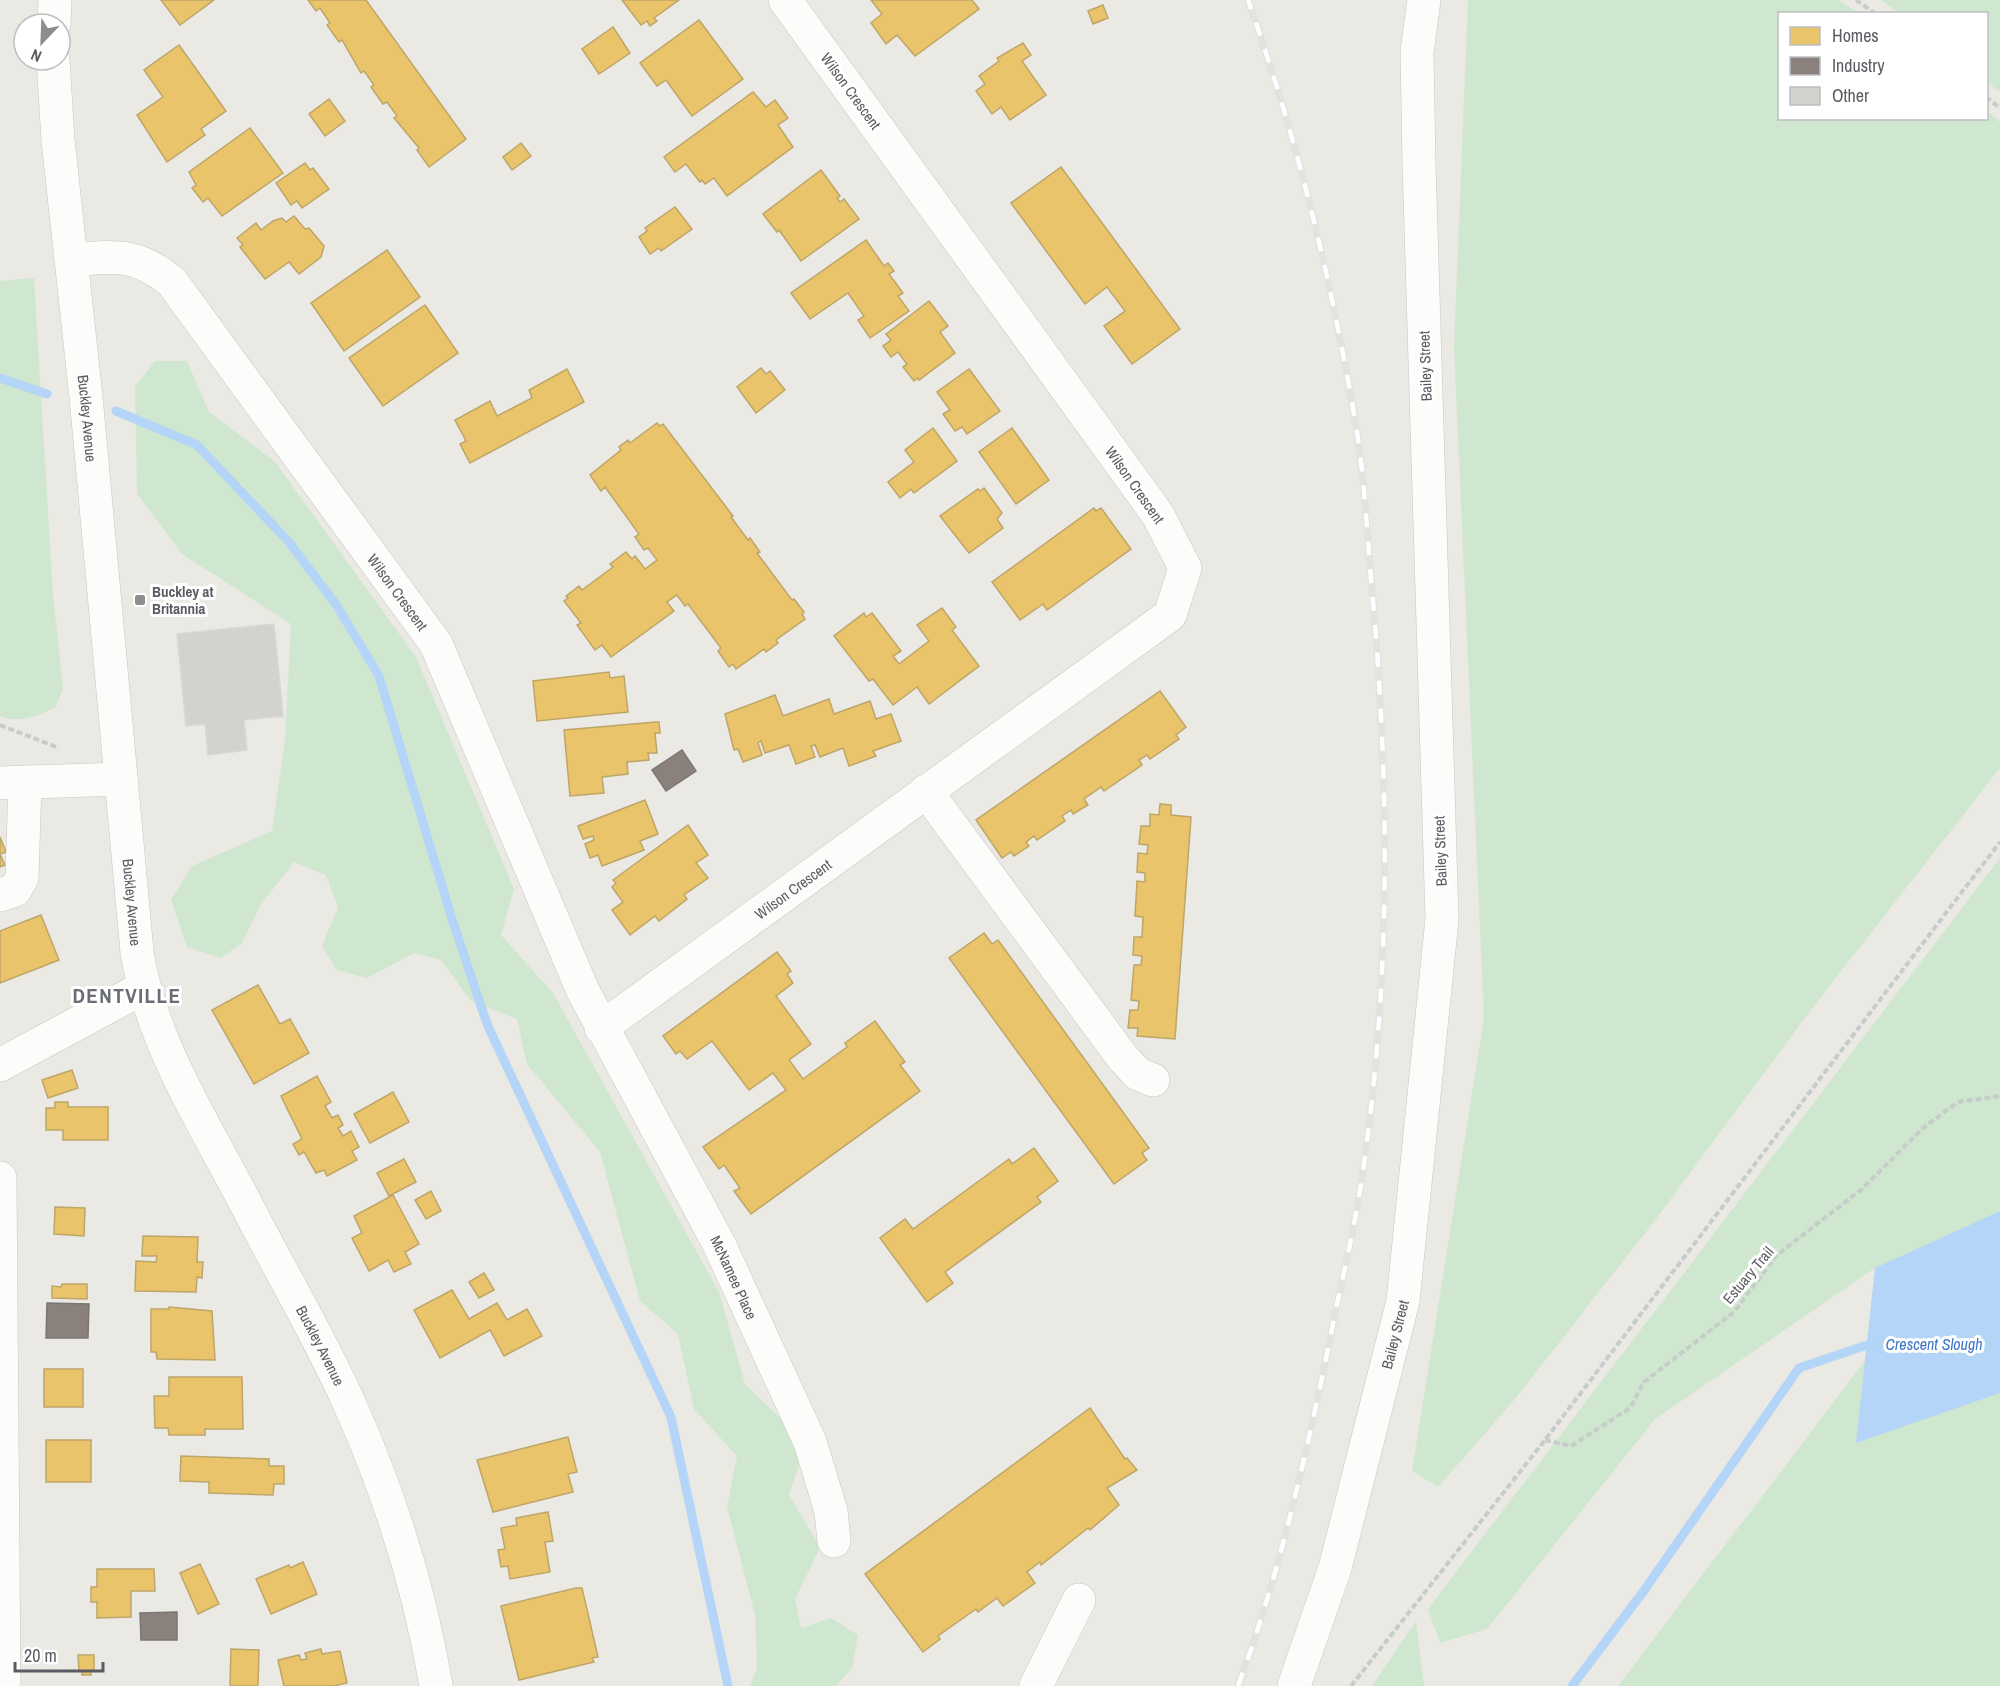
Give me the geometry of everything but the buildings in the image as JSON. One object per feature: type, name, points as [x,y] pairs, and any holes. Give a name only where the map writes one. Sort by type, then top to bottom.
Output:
[{"type":"street","name":"Wilson Crescent","points":[[73,260],[110,256],[133,258],[154,267],[172,282],[422,623],[448,668],[571,963],[601,1028],[1170,615],[1185,568],[1158,515],[785,0]]},
{"type":"street","name":"Bailey Street","points":[[1294,1686],[1335,1568],[1403,1301],[1442,919],[1419,163],[1417,52],[1424,0]]},
{"type":"street","name":"Buckley Avenue","points":[[54,72],[58,140],[73,260],[137,951],[143,988],[175,1066],[349,1403],[376,1466],[396,1521],[428,1633],[436,1686]]},
{"type":"street","points":[[0,895],[15,890],[22,878],[12,783],[121,779]]},
{"type":"street","points":[[926,791],[1122,1058],[1138,1074],[1153,1080]]},
{"type":"street","points":[[0,1065],[143,988]]},
{"type":"street","name":"McNamee Place","points":[[601,1028],[718,1244],[810,1442],[831,1511],[834,1540]]},
{"type":"street","points":[[0,1178],[4,1686]]},
{"type":"street","points":[[1035,1686],[1079,1600]]},
{"type":"path","points":[[1856,0],[1872,12]]},
{"type":"path","points":[[1988,99],[2000,108]]},
{"type":"path","points":[[0,725],[61,749]]},
{"type":"path","points":[[1351,1686],[1545,1440],[2000,843]]},
{"type":"path","name":"Estuary Trail","points":[[1545,1440],[1571,1446],[1630,1408],[1644,1382],[1734,1312],[1777,1255],[1862,1189],[1923,1128],[1958,1102],[2000,1096]]},
{"type":"green space","points":[[1468,0],[1839,0],[1857,12],[1778,12],[1778,120],[1988,120],[1988,112],[2000,122],[2000,768],[1813,1007],[1656,1219],[1515,1399],[1438,1487],[1412,1471],[1484,1018],[1454,348]]},
{"type":"green space","points":[[1881,0],[2000,0],[2000,92],[1988,83],[1988,12],[1898,12]]},
{"type":"green space","points":[[34,278],[53,595],[63,688],[56,707],[35,716],[14,719],[0,716],[0,281]]},
{"type":"green space","points":[[155,361],[187,361],[209,412],[275,462],[416,657],[514,889],[501,935],[553,993],[719,1292],[745,1384],[783,1421],[800,1462],[789,1495],[820,1548],[795,1599],[801,1628],[831,1618],[858,1635],[852,1668],[836,1686],[750,1686],[757,1668],[755,1615],[727,1507],[737,1456],[694,1409],[678,1334],[640,1301],[600,1152],[527,1064],[517,1019],[470,1000],[441,960],[414,953],[367,978],[337,970],[322,946],[338,907],[326,875],[294,862],[260,906],[242,943],[221,958],[187,947],[171,900],[192,866],[272,831],[285,740],[291,624],[182,554],[137,494],[135,387]]},
{"type":"green space","points":[[2000,858],[2000,1686],[1618,1686],[1962,1233],[1875,1268],[1655,1419],[1487,1629],[1440,1643],[1428,1609]]},
{"type":"green space","points":[[1416,1621],[1424,1686],[1372,1686]]},
{"type":"water","name":"Crescent Slough","points":[[2000,1211],[2000,1393],[1856,1443],[1875,1268]]},
{"type":"waterway","points":[[0,378],[47,394]]},
{"type":"waterway","points":[[116,411],[197,445],[288,541],[337,606],[379,676],[452,919],[487,1024],[671,1417],[728,1686]]},
{"type":"waterway","name":"Crescent Slough","points":[[1572,1686],[1643,1592],[1799,1368],[1879,1341]]},
{"type":"railway","points":[[1238,1686],[1266,1602],[1290,1517],[1358,1204],[1378,1036],[1385,887],[1378,664],[1364,487],[1356,426],[1336,318],[1311,211],[1282,105],[1248,0]]},
{"type":"place","name":"Buckley at Britannia","points":[[140,600]]},
{"type":"district","name":"DENTVILLE","points":[[127,995]]}]
